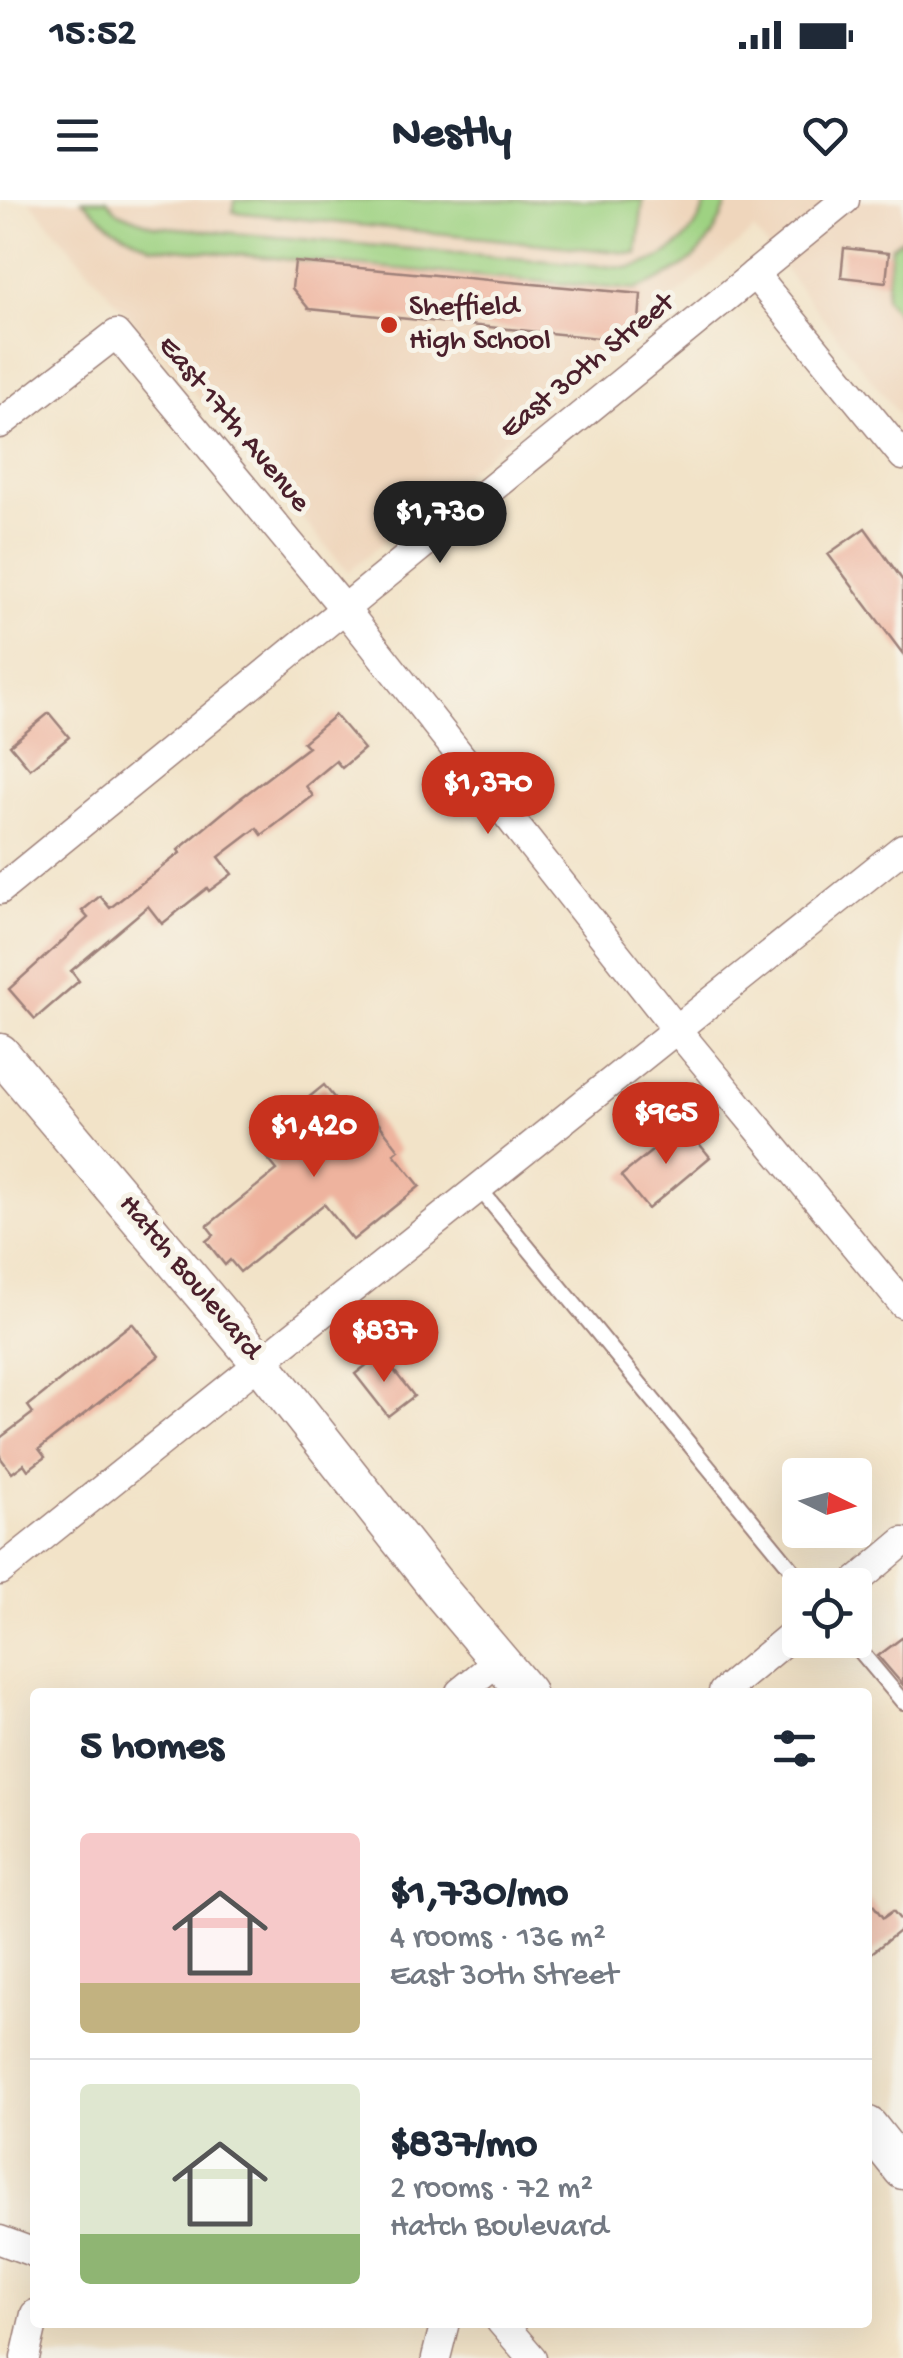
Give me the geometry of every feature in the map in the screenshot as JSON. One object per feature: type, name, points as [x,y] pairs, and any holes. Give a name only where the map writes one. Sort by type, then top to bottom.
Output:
[{"type":"main road","name":"Hatch Boulevard","points":[[0,1053],[260,1362],[522,1688]]},
{"type":"main road","points":[[872,2131],[903,2170]]},
{"type":"street","name":"East 30th Street","points":[[0,890],[845,200]]},
{"type":"street","points":[[754,274],[903,456]]},
{"type":"street","name":"East 17th Avenue","points":[[0,424],[116,334],[343,607],[678,1030],[903,1304]]},
{"type":"street","points":[[0,1571],[903,848]]},
{"type":"street","points":[[872,1568],[903,1542]]},
{"type":"street","points":[[728,1688],[782,1643]]},
{"type":"street","points":[[465,1688],[498,1661]]},
{"type":"street","points":[[0,2240],[30,2250]]},
{"type":"street","points":[[25,2358],[32,2328]]},
{"type":"street","points":[[436,2358],[443,2328]]},
{"type":"street","points":[[505,2328],[532,2358]]},
{"type":"lane","points":[[479,1188],[791,1568]]},
{"type":"lane","points":[[866,1658],[903,1702]]},
{"type":"shaded area","name":"Sheffield High School","points":[[29,200],[903,200],[903,420],[754,230],[348,572]]},
{"type":"green space","points":[[82,200],[107,200],[118,212],[155,226],[627,268],[654,260],[677,246],[695,226],[707,200],[728,200],[713,234],[693,258],[667,276],[634,290],[151,247],[112,227]]},
{"type":"green space","points":[[234,200],[643,200],[637,254],[233,212]]},
{"type":"green space","points":[[903,238],[903,320],[885,298],[891,247]]},
{"type":"building","points":[[844,248],[889,253],[886,282],[841,277]]},
{"type":"building","points":[[295,262],[641,294],[639,321],[619,340],[309,309],[292,288]]},
{"type":"building","points":[[865,528],[903,581],[903,654],[828,554]]},
{"type":"building","points":[[49,713],[69,737],[30,769],[10,745]]},
{"type":"building","points":[[335,715],[364,749],[342,768],[336,761],[306,786],[313,796],[262,835],[257,828],[219,857],[232,874],[209,891],[207,888],[162,924],[148,906],[71,971],[79,981],[35,1019],[9,989],[88,918],[82,911],[100,896],[110,908],[308,747],[303,742]]},
{"type":"building","points":[[324,1085],[355,1124],[370,1112],[399,1150],[394,1154],[420,1186],[353,1240],[324,1204],[240,1272],[230,1260],[225,1265],[206,1241],[214,1235],[207,1226],[277,1170],[254,1142]]},
{"type":"building","points":[[684,1125],[710,1157],[648,1209],[621,1176]]},
{"type":"building","points":[[132,1323],[159,1356],[39,1449],[45,1457],[28,1470],[24,1464],[12,1473],[0,1457],[0,1438],[33,1413],[28,1406]]},
{"type":"building","points":[[381,1354],[414,1396],[388,1416],[355,1374]]},
{"type":"building","points":[[903,1637],[903,1685],[878,1656]]},
{"type":"building","points":[[872,1903],[883,1918],[893,1911],[903,1928],[872,1953]]},
{"type":"place","name":"Sheffield High School","points":[[389,325]]}]
